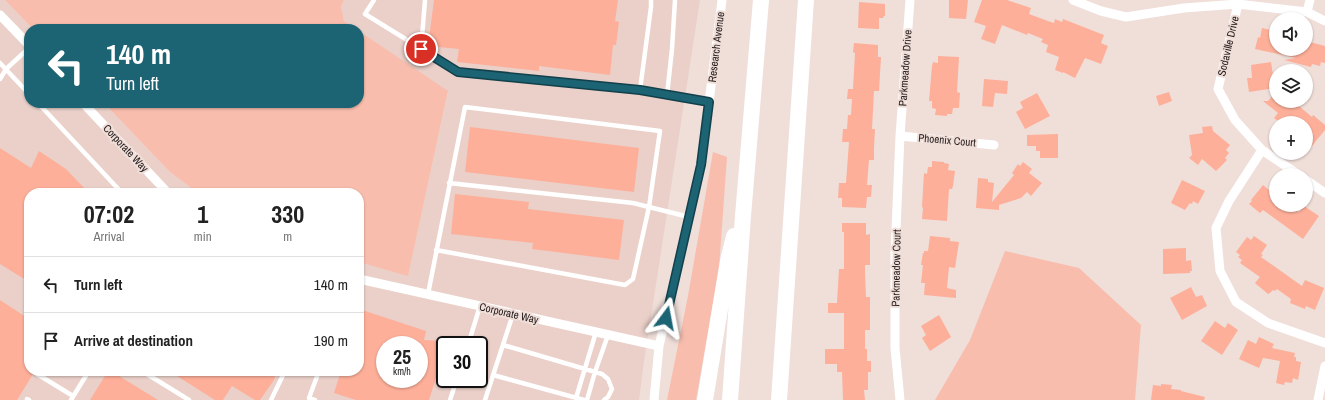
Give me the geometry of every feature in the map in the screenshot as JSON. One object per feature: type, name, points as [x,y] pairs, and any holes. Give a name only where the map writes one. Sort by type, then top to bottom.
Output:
[{"type":"highway","points":[[730,400],[743,216],[761,0]]},
{"type":"highway","points":[[779,400],[806,0]]},
{"type":"highway","points":[[705,400],[732,239],[743,216]]},
{"type":"street","name":"Research Avenue","points":[[654,400],[659,346],[701,165],[722,0]]},
{"type":"street","name":"Parkmeadow Drive","points":[[900,136],[910,0]]},
{"type":"street","points":[[1073,0],[1100,11],[1126,17],[1184,8],[1238,4],[1307,12],[1310,0]]},
{"type":"street","name":"Sodaville Drive","points":[[1238,4],[1218,89],[1235,120],[1262,150],[1288,168]]},
{"type":"street","points":[[0,15],[24,41]]},
{"type":"street","points":[[1313,15],[1325,21]]},
{"type":"street","name":"Corporate Way","points":[[89,108],[163,188]]},
{"type":"street","name":"Phoenix Court","points":[[900,136],[994,145]]},
{"type":"street","name":"Parkmeadow Court","points":[[900,136],[895,253],[895,348],[900,400]]},
{"type":"street","points":[[1262,150],[1229,201],[1216,228],[1220,271],[1236,302],[1268,323],[1325,343]]},
{"type":"street","points":[[1313,185],[1325,193]]},
{"type":"street","name":"Corporate Way","points":[[364,280],[659,346]]},
{"type":"street","points":[[1318,400],[1325,366]]},
{"type":"lane","points":[[374,0],[365,14],[458,72],[640,90],[709,102]]},
{"type":"lane","points":[[421,49],[425,0]]},
{"type":"lane","points":[[640,90],[651,7],[650,0]]},
{"type":"lane","points":[[667,95],[675,0]]},
{"type":"lane","points":[[0,79],[6,69],[24,52]]},
{"type":"lane","points":[[0,63],[24,89]]},
{"type":"lane","points":[[428,294],[436,250],[449,183],[465,107],[660,131],[649,207],[633,279],[625,285],[436,250]]},
{"type":"lane","points":[[43,108],[117,188]]},
{"type":"lane","points":[[449,183],[633,203],[689,217]]},
{"type":"lane","points":[[471,336],[480,306]]},
{"type":"lane","points":[[485,400],[513,314]]},
{"type":"lane","points":[[576,398],[596,332]]},
{"type":"lane","points":[[587,400],[608,335]]},
{"type":"lane","points":[[503,345],[602,374],[608,379],[612,389],[610,394],[604,400]]},
{"type":"lane","points":[[493,375],[584,400]]},
{"type":"lane","points":[[41,376],[72,398],[86,376]]},
{"type":"lane","points":[[150,376],[189,400]]},
{"type":"lane","points":[[271,400],[283,376]]},
{"type":"lane","points":[[315,400],[309,398],[317,376]]},
{"type":"lane","points":[[450,400],[454,388]]},
{"type":"shaded area","points":[[0,0],[5,0],[28,24],[24,24],[24,108],[109,108],[170,172],[191,188],[24,188],[24,376],[364,376],[364,263],[408,275],[448,92],[364,34],[364,24],[348,24],[344,21],[341,6],[344,0],[700,0],[639,400],[0,400]]},
{"type":"shaded area","points":[[5,0],[344,0],[341,6],[344,21],[348,24],[28,24]]},
{"type":"shaded area","points":[[364,34],[448,91],[408,276],[364,263],[364,188],[191,188],[170,172],[109,108],[364,108]]},
{"type":"shaded area","points":[[713,152],[727,157],[719,268],[696,400],[667,400],[688,296]]},
{"type":"shaded area","points":[[1005,251],[1079,268],[1141,325],[1135,400],[935,400],[970,340]]},
{"type":"building","points":[[434,0],[618,0],[615,21],[619,22],[616,45],[613,45],[610,75],[539,66],[539,71],[457,62],[459,49],[428,46]]},
{"type":"building","points":[[949,0],[968,0],[966,19],[949,18]]},
{"type":"building","points":[[982,0],[1007,0],[1031,8],[1029,14],[1048,21],[1054,23],[1055,19],[1062,22],[1063,19],[1104,35],[1101,43],[1108,46],[1101,64],[1085,58],[1075,78],[1055,70],[1059,57],[1046,52],[1048,45],[1041,42],[1043,39],[1028,33],[1027,35],[1002,25],[995,44],[981,39],[986,26],[974,22]]},
{"type":"building","points":[[859,2],[885,4],[885,16],[883,18],[879,18],[879,29],[858,28]]},
{"type":"building","points":[[1262,28],[1269,30],[1269,52],[1255,49],[1258,37],[1260,38]]},
{"type":"building","points":[[854,43],[878,45],[878,57],[881,57],[879,91],[874,91],[872,129],[875,129],[874,160],[869,160],[867,185],[872,185],[871,197],[867,197],[866,208],[842,207],[842,198],[838,198],[839,183],[846,183],[849,142],[842,142],[843,129],[847,129],[848,115],[851,115],[852,99],[847,99],[848,89],[853,89],[855,53],[853,52]]},
{"type":"building","points":[[1313,43],[1325,46],[1325,63],[1321,62],[1320,66],[1313,64],[1299,64],[1284,60],[1296,58],[1287,56],[1313,56]]},
{"type":"building","points":[[938,56],[959,57],[957,92],[960,93],[959,108],[953,108],[952,114],[947,114],[947,116],[935,115],[936,109],[932,108],[932,101],[929,101],[932,66],[933,62],[938,63]]},
{"type":"building","points":[[1271,62],[1271,64],[1269,64],[1269,89],[1249,92],[1247,78],[1252,78],[1251,65]]},
{"type":"building","points":[[984,79],[1008,81],[1007,94],[995,93],[993,107],[982,106]]},
{"type":"building","points":[[1169,92],[1172,101],[1159,106],[1156,96]]},
{"type":"building","points":[[1037,93],[1050,116],[1025,129],[1016,112],[1023,108],[1020,102]]},
{"type":"building","points":[[1269,100],[1269,106],[1263,101]]},
{"type":"building","points":[[1272,108],[1301,108],[1311,116],[1276,116],[1278,113]]},
{"type":"building","points":[[1313,115],[1325,125],[1325,130],[1313,145]]},
{"type":"building","points":[[1212,126],[1213,131],[1230,145],[1226,150],[1229,153],[1225,158],[1227,160],[1216,171],[1202,159],[1198,165],[1189,158],[1192,155],[1189,135],[1203,133],[1202,127]]},
{"type":"building","points":[[470,127],[639,148],[634,192],[465,172]]},
{"type":"building","points":[[1058,134],[1058,158],[1040,158],[1040,151],[1036,151],[1036,146],[1027,146],[1027,135]]},
{"type":"building","points":[[0,148],[31,168],[39,151],[66,169],[84,188],[24,188],[24,279],[0,264]]},
{"type":"building","points":[[932,161],[949,164],[948,170],[955,171],[952,189],[949,189],[947,221],[922,219],[924,173],[927,174],[928,167],[932,167]]},
{"type":"building","points":[[1023,162],[1032,169],[1029,173],[1042,183],[1031,196],[1027,192],[1021,198],[999,205],[999,210],[976,208],[978,178],[988,179],[988,182],[994,183],[992,202],[1014,175],[1012,173],[1018,164],[1020,166]]},
{"type":"building","points":[[1182,180],[1205,191],[1198,204],[1193,201],[1192,204],[1190,203],[1185,210],[1171,203]]},
{"type":"building","points":[[1263,185],[1269,190],[1269,212],[1313,212],[1319,216],[1303,239],[1263,210],[1260,213],[1249,204]]},
{"type":"building","points":[[455,194],[529,202],[528,209],[624,220],[619,260],[532,249],[533,243],[451,234]]},
{"type":"building","points":[[842,223],[866,223],[866,235],[870,234],[870,265],[865,265],[865,273],[866,297],[870,297],[870,330],[865,330],[865,349],[867,349],[867,361],[871,361],[871,372],[868,372],[868,390],[864,390],[865,400],[843,400],[842,372],[837,372],[837,364],[825,364],[825,349],[844,349],[844,313],[828,313],[828,303],[837,303],[839,269],[844,269],[844,232],[842,232]]},
{"type":"building","points":[[930,236],[950,238],[950,241],[959,242],[955,268],[949,267],[947,288],[956,290],[956,298],[924,295],[925,283],[921,283],[923,265],[921,265],[924,251],[928,251]]},
{"type":"building","points":[[1254,236],[1267,245],[1261,254],[1263,255],[1261,257],[1302,286],[1305,280],[1324,288],[1315,310],[1306,306],[1305,309],[1290,303],[1291,299],[1277,289],[1268,294],[1255,283],[1260,277],[1240,263],[1242,260],[1238,257],[1240,255],[1236,252],[1247,237],[1251,240]]},
{"type":"building","points":[[1186,248],[1186,261],[1191,260],[1192,271],[1190,271],[1190,273],[1163,274],[1163,249]]},
{"type":"building","points":[[1191,287],[1196,297],[1202,295],[1207,306],[1182,320],[1170,298]]},
{"type":"building","points":[[0,300],[24,316],[24,376],[32,376],[17,400],[0,400]]},
{"type":"building","points":[[364,311],[426,331],[425,336],[376,336],[376,388],[428,388],[428,340],[436,341],[436,378],[429,400],[356,400],[334,393],[339,376],[364,376]]},
{"type":"building","points":[[939,315],[951,337],[930,351],[922,338],[926,335],[921,326]]},
{"type":"building","points":[[1215,321],[1225,328],[1228,323],[1238,330],[1222,355],[1201,341]]},
{"type":"building","points":[[1259,337],[1274,344],[1272,348],[1295,353],[1294,357],[1296,357],[1296,361],[1301,362],[1298,380],[1293,378],[1292,383],[1285,382],[1284,385],[1276,383],[1280,361],[1263,358],[1259,368],[1239,359],[1248,340],[1256,344]]},
{"type":"building","points":[[105,376],[119,376],[158,400],[90,400]]},
{"type":"building","points":[[177,376],[275,376],[274,380],[260,400],[255,400],[232,386],[223,400],[215,400]]},
{"type":"building","points":[[1161,384],[1172,385],[1171,389],[1181,390],[1205,397],[1204,400],[1151,400],[1153,385],[1161,386]]},
{"type":"route","points":[[421,49],[458,72],[640,90],[709,102],[701,165],[666,318]]}]
